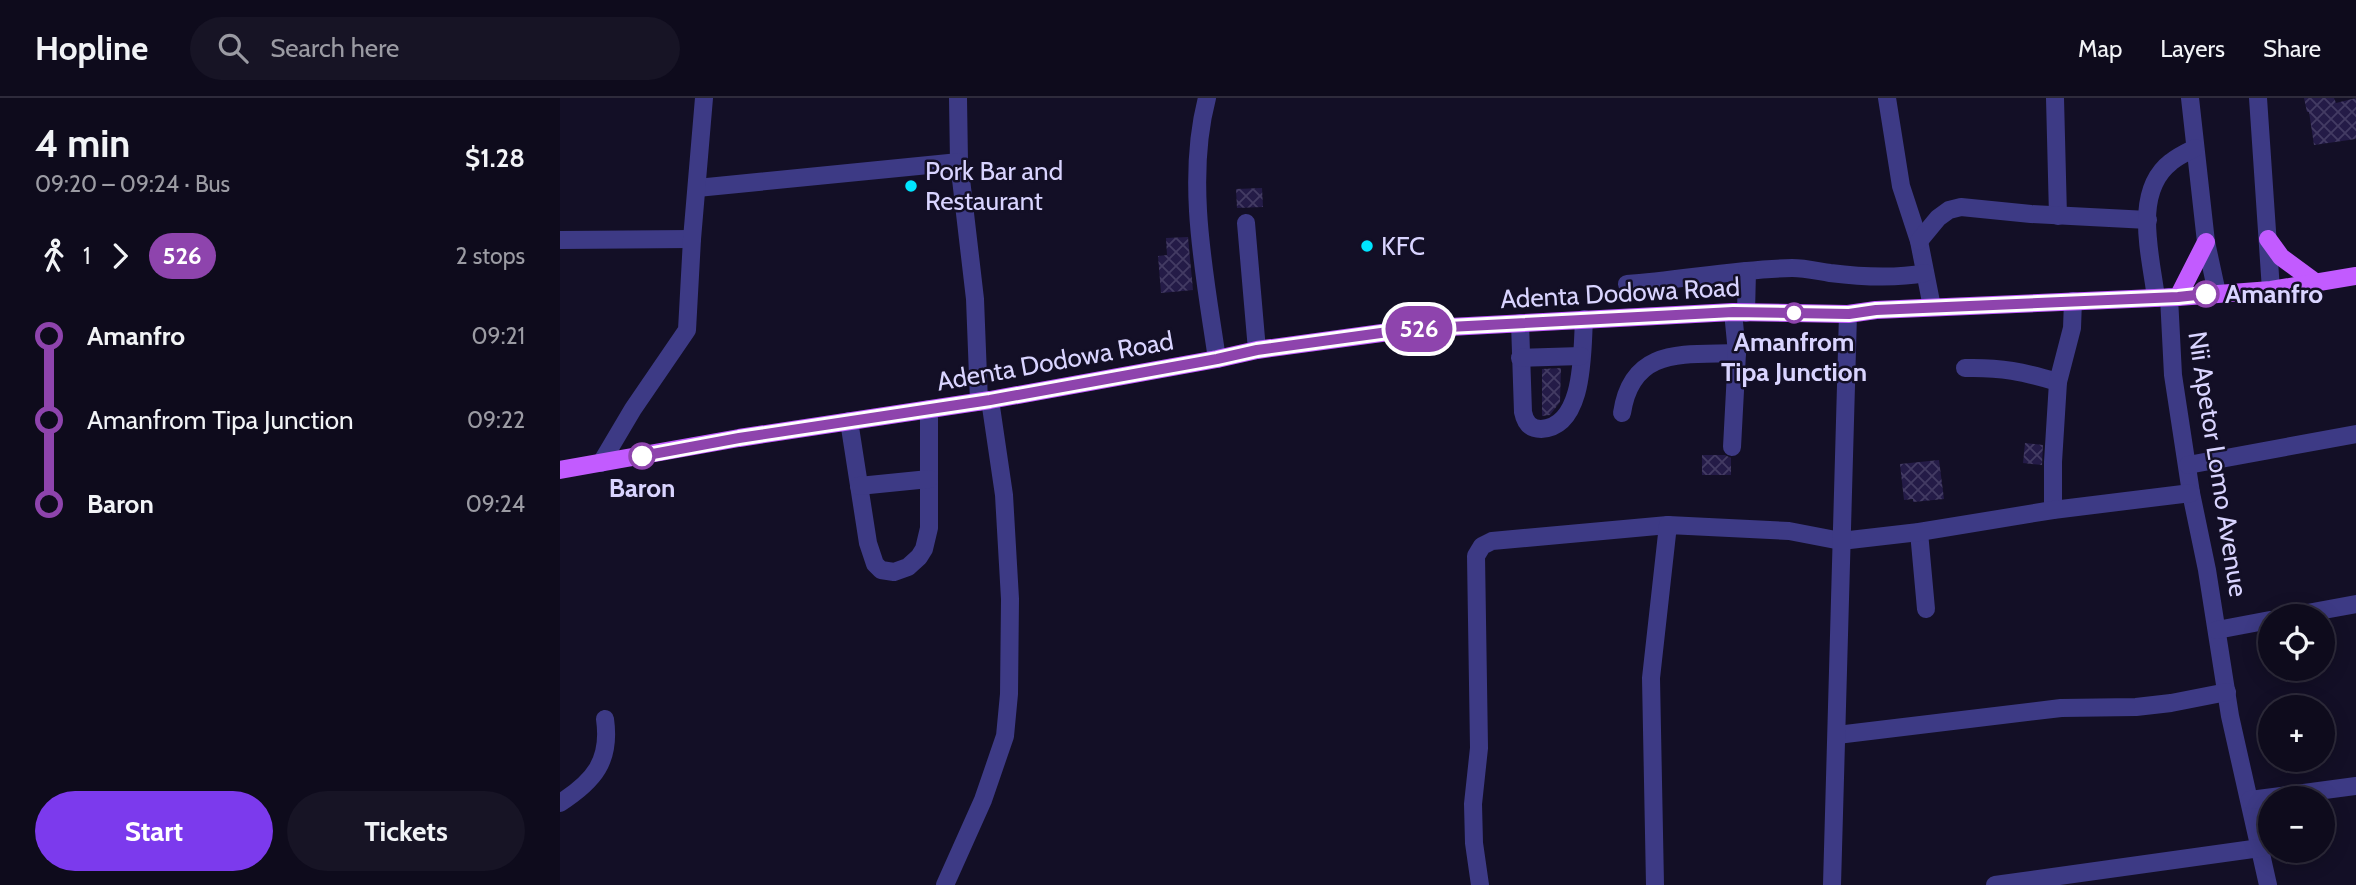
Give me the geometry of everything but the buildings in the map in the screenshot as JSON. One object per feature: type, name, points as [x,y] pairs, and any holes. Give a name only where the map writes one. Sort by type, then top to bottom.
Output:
[{"type":"main road","points":[[2268,239],[2281,257],[2315,282]]},
{"type":"main road","points":[[2168,297],[2206,242]]},
{"type":"main road","name":"Adenta Dodowa Road","points":[[560,470],[985,401],[1257,350],[1410,329],[1740,312],[1849,314],[1932,307],[2168,297],[2271,290],[2356,276]]},
{"type":"street","points":[[601,463],[633,408],[687,330],[704,98]]},
{"type":"street","points":[[945,885],[983,800],[1005,736],[1009,694],[1010,599],[1004,495],[985,401],[959,162],[958,98]]},
{"type":"street","points":[[1207,98],[1200,125],[1197,184],[1217,359]]},
{"type":"street","points":[[1887,98],[1900,186],[1919,241],[1932,307]]},
{"type":"street","points":[[2055,98],[2058,216]]},
{"type":"street","points":[[2190,98],[2206,242],[2217,293]]},
{"type":"street","points":[[2258,98],[2271,290]]},
{"type":"street","name":"Nii Apetor Lomo Avenue","points":[[2195,148],[2170,162],[2153,185],[2148,220],[2168,297],[2173,375],[2192,493],[2227,692],[2258,838]]},
{"type":"street","points":[[696,188],[959,162]]},
{"type":"street","points":[[1919,241],[1949,210],[1961,207],[2058,216],[2148,220]]},
{"type":"street","points":[[1246,223],[1257,350]]},
{"type":"street","points":[[560,240],[692,239]]},
{"type":"street","points":[[1627,285],[1797,268],[1880,277],[1926,273]]},
{"type":"street","points":[[1732,447],[1740,312],[1746,271]]},
{"type":"street","points":[[2053,510],[2058,382],[2072,328],[2073,301]]},
{"type":"street","points":[[1832,885],[1849,314]]},
{"type":"street","points":[[1520,323],[1525,421],[1533,428],[1541,429],[1556,426],[1575,400],[1584,319]]},
{"type":"street","points":[[1622,413],[1625,393],[1641,372],[1656,359],[1673,355],[1737,354]]},
{"type":"street","points":[[1520,358],[1581,356]]},
{"type":"street","points":[[1965,368],[1997,367],[2058,382]]},
{"type":"street","points":[[849,421],[868,543],[875,564],[881,570],[894,572],[908,567],[924,549],[929,528],[929,409]]},
{"type":"street","points":[[2188,465],[2356,434]]},
{"type":"street","points":[[859,486],[929,479]]},
{"type":"street","points":[[1480,885],[1474,843],[1473,804],[1479,748],[1476,556],[1482,546],[1492,541],[1668,524],[1789,531],[1841,541],[2192,493]]},
{"type":"street","points":[[1656,885],[1650,678],[1668,524]]},
{"type":"street","points":[[1919,531],[1926,609]]},
{"type":"street","points":[[2335,608],[2356,604]]},
{"type":"street","points":[[2217,630],[2258,622]]},
{"type":"street","points":[[1838,736],[2061,708],[2136,708],[2227,692]]},
{"type":"street","points":[[560,803],[591,779],[601,763],[608,734],[605,719]]},
{"type":"street","points":[[2250,800],[2356,786]]},
{"type":"street","points":[[1995,885],[2258,848]]},
{"type":"street","name":"Nii Apetor Lomo Avenue","points":[[2263,863],[2268,885]]},
{"type":"bus line","name":"526","points":[[642,456],[739,438],[990,400],[1257,350],[1410,329],[1733,312],[1849,314],[1876,310],[2206,294]]},
{"type":"place","name":"Pork Bar and Restaurant","points":[[911,186]]},
{"type":"place","name":"KFC","points":[[1367,246]]},
{"type":"place","name":"Amanfro","points":[[2206,294]]},
{"type":"place","name":"Amanfrom Tipa Junction","points":[[1794,313]]},
{"type":"place","name":"Baron","points":[[642,456]]}]
